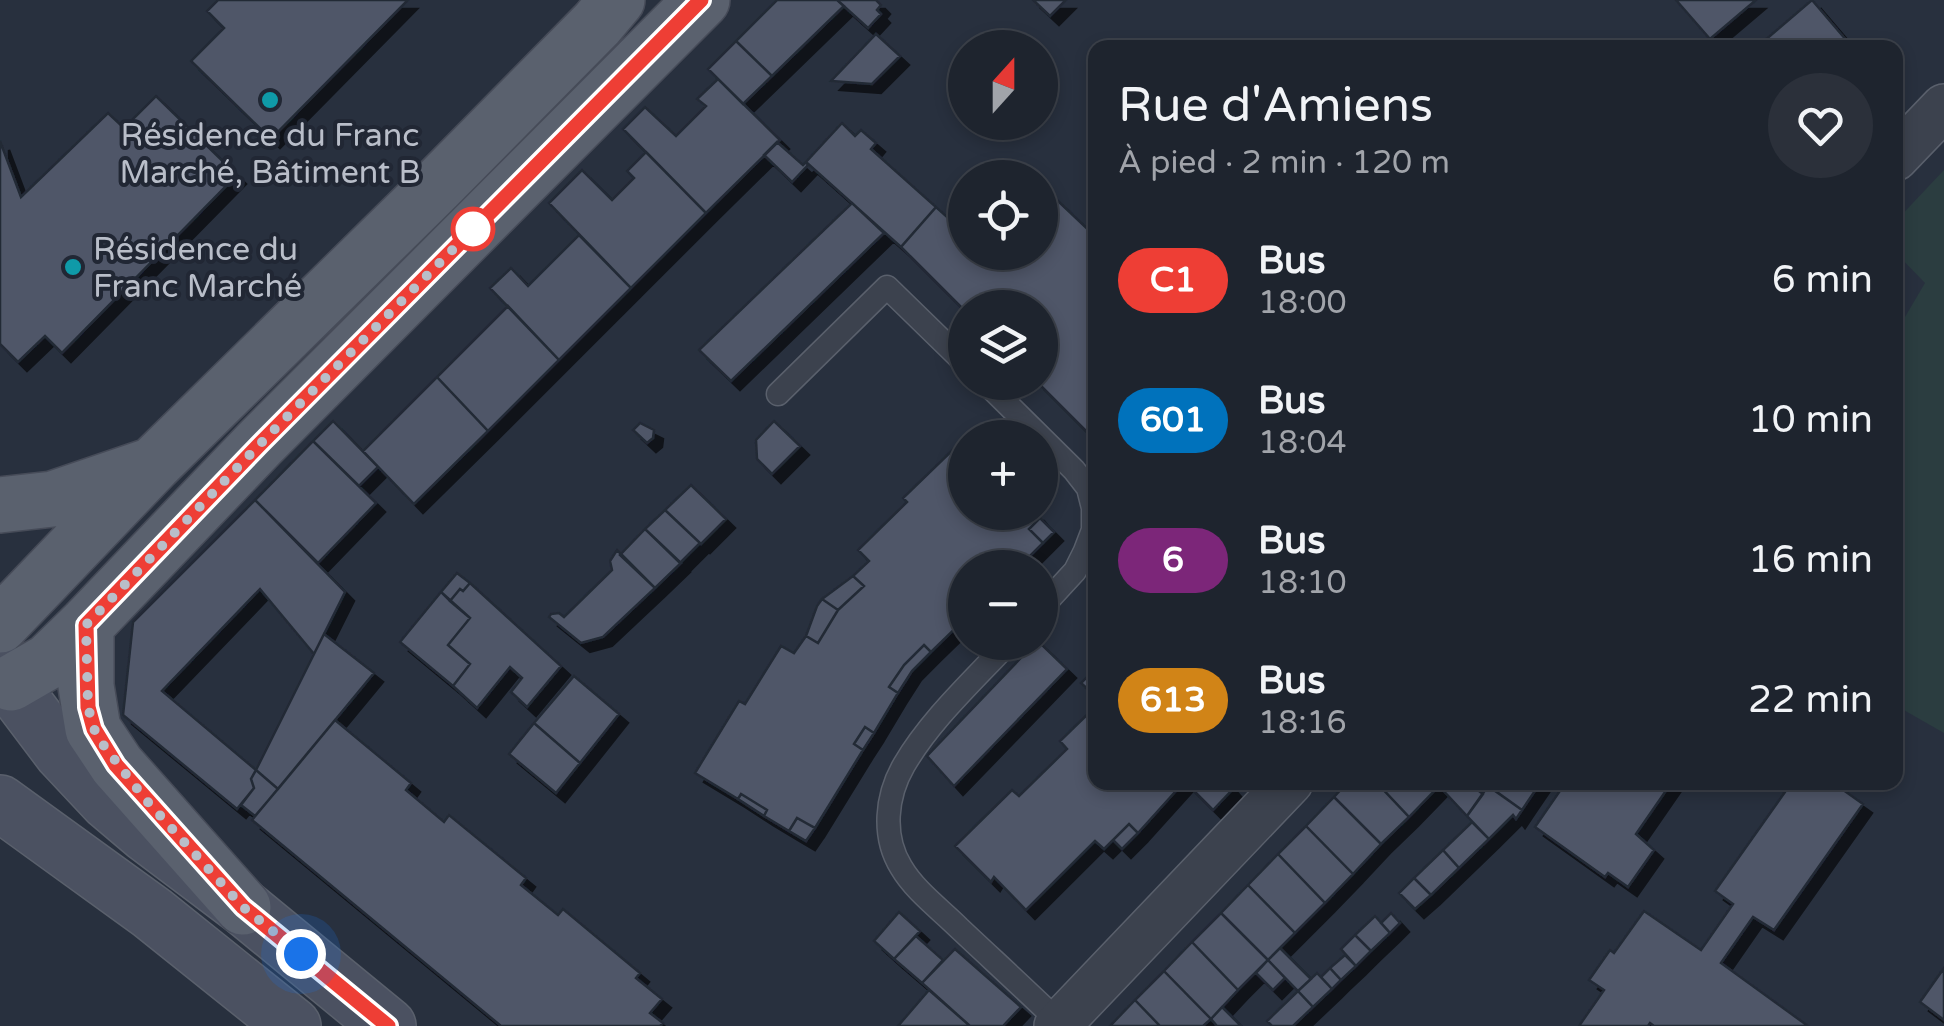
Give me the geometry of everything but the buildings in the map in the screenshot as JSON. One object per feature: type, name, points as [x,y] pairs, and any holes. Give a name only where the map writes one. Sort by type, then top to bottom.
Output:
[{"type":"main road","points":[[388,1026],[107,801],[4,680],[49,660],[86,625],[260,444],[702,0]]},
{"type":"main road","points":[[0,625],[154,464],[612,8]]},
{"type":"main road","points":[[0,505],[53,499],[154,464]]},
{"type":"main road","points":[[86,625],[86,686],[94,729],[116,765],[243,907]]},
{"type":"main road","points":[[0,804],[152,913],[292,1026]]},
{"type":"street","points":[[1903,150],[1944,107]]},
{"type":"street","points":[[1058,1024],[1282,790]]},
{"type":"lane","points":[[778,394],[887,287],[948,346]]},
{"type":"lane","points":[[1003,400],[1088,488]]},
{"type":"lane","points":[[1058,589],[1075,571],[1088,543]]},
{"type":"lane","points":[[992,660],[945,711],[903,767],[892,792],[888,818],[891,844],[901,867],[922,892],[1058,1024]]},
{"type":"shaded area","points":[[1944,170],[1944,733],[1903,710],[1903,320],[1925,283],[1903,260],[1903,214]]},
{"type":"bus line","name":"C1","points":[[388,1026],[243,907],[116,765],[94,729],[88,707],[86,625],[701,0]]},
{"type":"place","name":"Résidence du Franc Marché, Bâtiment B","points":[[270,100]]},
{"type":"place","name":"Résidence du Franc Marché","points":[[73,267]]},
{"type":"route","points":[[301,954],[243,907],[116,765],[94,729],[88,707],[86,625],[480,222],[473,229]]}]
